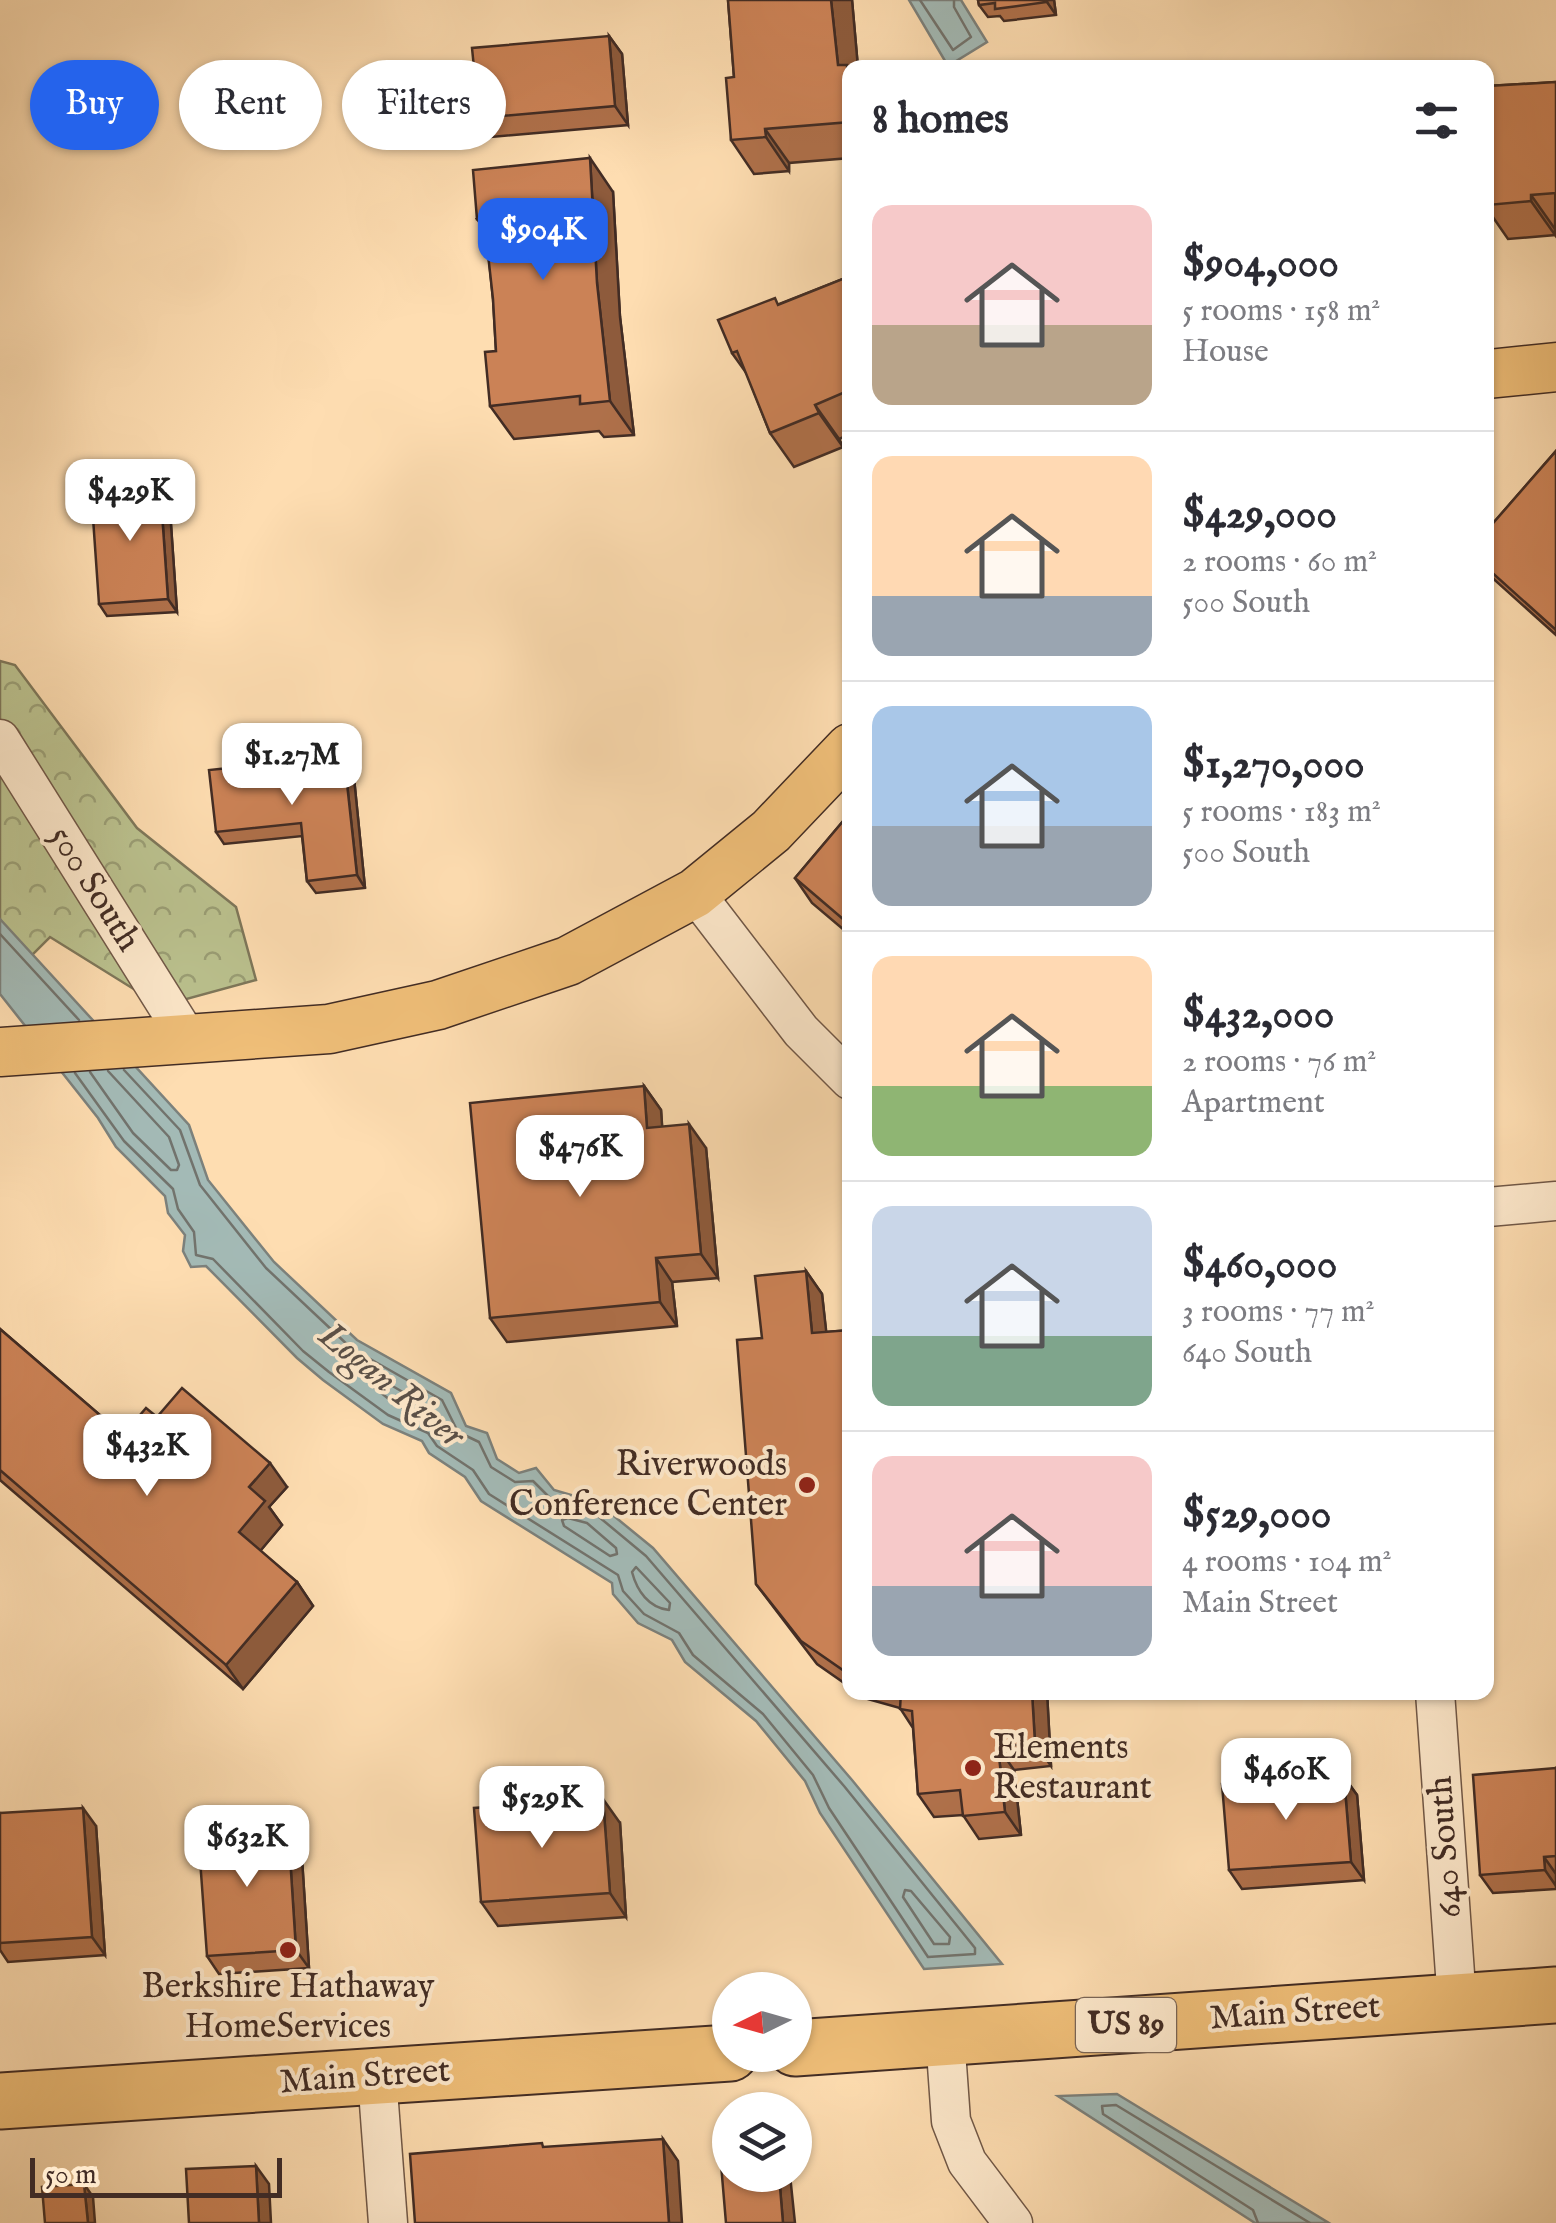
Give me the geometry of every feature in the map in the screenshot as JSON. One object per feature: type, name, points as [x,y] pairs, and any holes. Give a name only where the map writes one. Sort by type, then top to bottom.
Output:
[{"type":"highway","name":"Main Street","points":[[812,2047],[1556,1995]]},
{"type":"highway","name":"Main Street","points":[[0,2101],[712,2054]]},
{"type":"main road","points":[[1494,373],[1556,367]]},
{"type":"main road","points":[[0,1052],[329,1029],[438,1005],[568,961],[695,893],[771,831],[842,756]]},
{"type":"street","name":"500 South","points":[[0,739],[188,1040]]},
{"type":"street","points":[[695,893],[801,1031],[842,1072]]},
{"type":"street","points":[[1494,1207],[1556,1201]]},
{"type":"street","name":"640 South","points":[[1436,1700],[1457,2002]]},
{"type":"street","points":[[945,2037],[951,2121],[967,2162],[1013,2223]]},
{"type":"street","points":[[377,2076],[388,2223]]},
{"type":"green space","points":[[0,661],[15,665],[137,828],[236,907],[256,980],[161,1006],[50,937],[0,987]]},
{"type":"water","points":[[909,0],[961,0],[987,42],[958,60],[944,60]]},
{"type":"water","name":"Logan River","points":[[0,919],[189,1125],[208,1180],[274,1262],[357,1340],[451,1393],[466,1426],[487,1433],[497,1459],[519,1473],[536,1468],[554,1490],[598,1503],[653,1548],[852,1780],[1002,1964],[924,1969],[820,1813],[805,1781],[756,1721],[685,1662],[672,1640],[638,1623],[613,1594],[612,1583],[481,1501],[465,1477],[429,1453],[422,1441],[383,1424],[323,1380],[206,1266],[191,1267],[183,1251],[185,1235],[168,1213],[165,1196],[116,1147],[98,1118],[0,994]]},
{"type":"water","points":[[1117,2094],[1329,2223],[1255,2223],[1058,2096]]},
{"type":"building","points":[[728,0],[831,0],[838,65],[842,65],[842,123],[765,129],[766,137],[731,140],[726,78],[734,77]]},
{"type":"building","points":[[978,0],[1047,2],[995,9],[995,3],[979,5]]},
{"type":"building","points":[[609,36],[615,106],[506,116],[506,60],[473,60],[472,48]]},
{"type":"building","points":[[1556,82],[1556,193],[1531,195],[1531,201],[1494,204],[1494,86]]},
{"type":"building","points":[[590,158],[597,283],[610,401],[580,404],[580,396],[490,406],[485,352],[496,351],[493,299],[484,218],[477,219],[473,170]]},
{"type":"building","points":[[842,279],[842,393],[815,405],[819,413],[770,433],[737,351],[732,353],[718,320],[775,298],[778,305]]},
{"type":"building","points":[[1556,451],[1556,630],[1494,574],[1494,522]]},
{"type":"building","points":[[160,484],[168,599],[99,604],[91,489]]},
{"type":"building","points":[[344,756],[357,875],[307,881],[301,823],[216,832],[209,770]]},
{"type":"building","points":[[842,822],[842,918],[795,878]]},
{"type":"building","points":[[644,1086],[647,1128],[689,1124],[701,1254],[656,1258],[660,1302],[490,1318],[470,1103]]},
{"type":"building","name":"Riverwoods Conference Center","points":[[806,1271],[812,1333],[842,1331],[842,1669],[801,1641],[756,1584],[737,1340],[762,1338],[755,1276]]},
{"type":"building","points":[[0,1329],[123,1435],[146,1408],[157,1417],[182,1388],[270,1463],[249,1487],[265,1501],[239,1532],[297,1582],[226,1665],[0,1470]]},
{"type":"building","points":[[901,1700],[1032,1700],[1035,1743],[998,1747],[1005,1812],[963,1816],[960,1790],[918,1794],[912,1711],[900,1709]]},
{"type":"building","points":[[1556,1768],[1556,1856],[1544,1857],[1545,1870],[1480,1875],[1473,1775]]},
{"type":"building","points":[[1344,1777],[1351,1862],[1229,1870],[1222,1784]]},
{"type":"building","points":[[603,1799],[610,1893],[481,1902],[474,1808]]},
{"type":"building","points":[[83,1808],[92,1937],[0,1943],[0,1813]]},
{"type":"building","points":[[288,1825],[296,1950],[207,1956],[198,1831]]},
{"type":"building","points":[[663,2139],[669,2223],[415,2223],[410,2154],[542,2143],[543,2147]]},
{"type":"building","points":[[256,2166],[259,2223],[189,2223],[186,2169]]},
{"type":"building","points":[[84,2184],[88,2223],[45,2223],[42,2187]]},
{"type":"building","points":[[723,2192],[780,2192],[783,2223],[726,2223]]},
{"type":"place","name":"Riverwoods Conference Center","points":[[807,1485]]},
{"type":"place","name":"Elements Restaurant","points":[[973,1768]]},
{"type":"place","name":"Berkshire Hathaway HomeServices","points":[[288,1950]]}]
